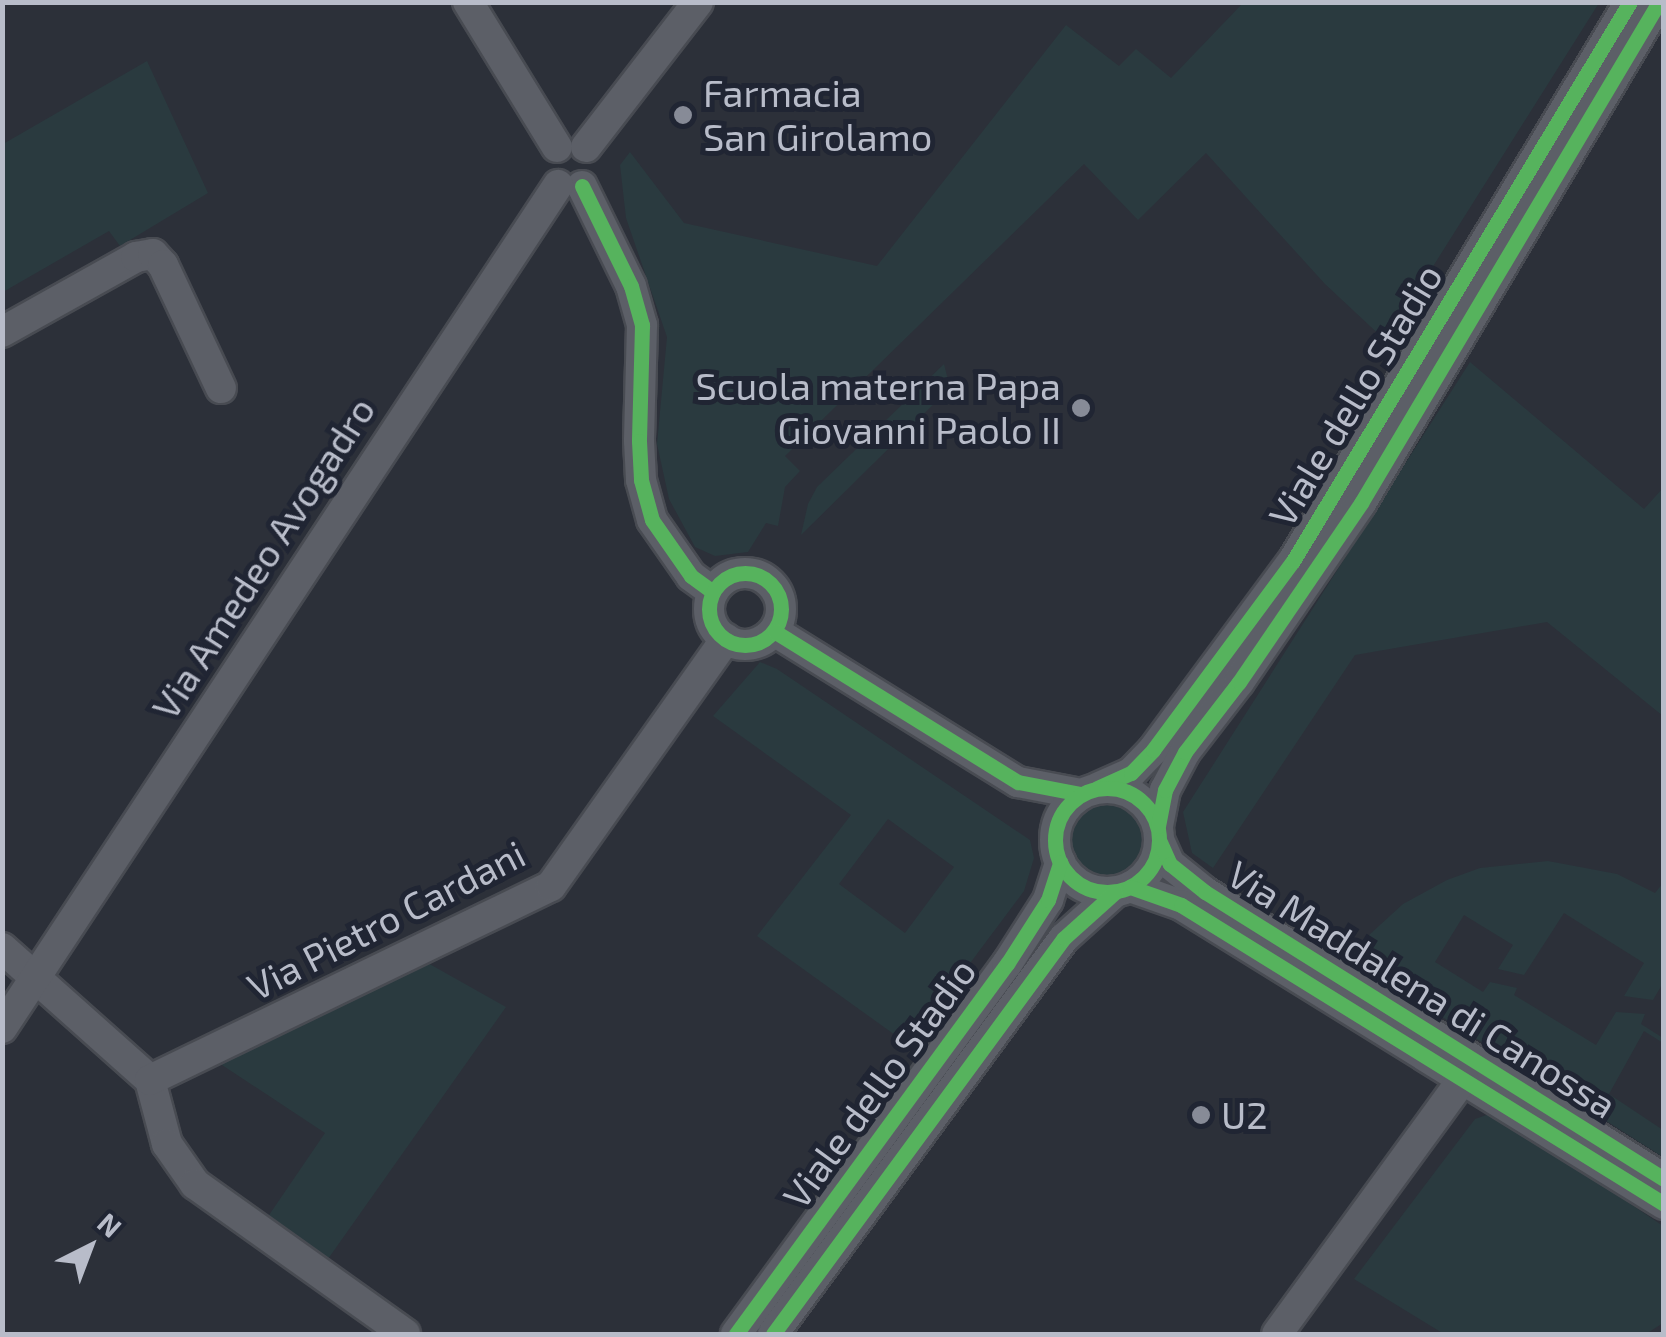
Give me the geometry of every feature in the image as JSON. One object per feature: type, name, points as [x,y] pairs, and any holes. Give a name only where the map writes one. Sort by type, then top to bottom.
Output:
[{"type":"street","points":[[468,2],[571,147],[595,163],[590,180],[570,185]]},
{"type":"street","points":[[698,2],[571,147],[548,166],[570,185],[631,286],[642,325],[638,441],[641,480],[652,520],[691,576],[713,592]]},
{"type":"street","name":"Viale dello Stadio","points":[[736,1334],[1007,964],[1048,900],[1059,818],[1089,791],[1131,772],[1153,750],[1292,562],[1630,2]]},
{"type":"street","name":"Viale dello Stadio","points":[[773,1334],[1064,938],[1156,860],[1165,790],[1185,752],[1239,682],[1361,503],[1658,2]]},
{"type":"street","name":"Via Amedeo Avogadro","points":[[2,1028],[570,185]]},
{"type":"street","points":[[2,332],[136,256],[153,254],[164,264],[221,388]]},
{"type":"street","points":[[754,573],[764,578],[779,596],[780,620],[774,630],[757,643],[726,639],[709,613],[713,592],[730,576],[754,573]]},
{"type":"street","points":[[774,630],[1018,782],[1089,791],[1116,788],[1135,795],[1149,808],[1159,834]]},
{"type":"street","name":"Via Pietro Cardani","points":[[150,1080],[551,886],[726,639]]},
{"type":"street","points":[[1018,782],[1077,882],[1102,892],[1123,889]]},
{"type":"street","name":"Via Maddalena di Canossa","points":[[1159,834],[1170,864],[1191,882],[1664,1179]]},
{"type":"street","name":"Via Maddalena di Canossa","points":[[1123,889],[1182,905],[1664,1204]]},
{"type":"street","points":[[2,948],[150,1080],[167,1144],[195,1184],[405,1334]]},
{"type":"street","points":[[1322,966],[1341,990],[1339,1003],[1364,1004],[1414,1024]]},
{"type":"street","points":[[1277,1334],[1462,1079],[1462,1066],[1454,1048]]},
{"type":"street","points":[[1462,1079],[1493,1084],[1554,1110]]},
{"type":"street","points":[[1594,1163],[1621,1162],[1664,1189]]},
{"type":"shaded area","points":[[1243,3],[1599,3],[1386,341],[1325,284],[1206,153],[1138,220],[1084,164],[785,456],[800,471],[785,487],[778,526],[766,523],[748,552],[715,556],[695,547],[669,499],[657,444],[667,337],[626,218],[620,165],[630,152],[684,223],[877,266],[1066,25],[1119,66],[1136,49],[1171,78]]},
{"type":"shaded area","points":[[147,61],[208,193],[120,246],[109,231],[3,292],[3,144]]},
{"type":"shaded area","points":[[1470,362],[1644,509],[1663,488],[1663,716],[1547,622],[1355,655],[1213,868],[1192,853],[1183,812]]},
{"type":"shaded area","points":[[944,364],[950,388],[801,535],[808,504],[817,487]]},
{"type":"shaded area","points":[[760,662],[777,669],[1030,840],[1034,858],[1024,891],[909,1045],[757,936],[851,815],[713,716]],"holes":[[[888,819],[954,867],[905,933],[839,884]]]},
{"type":"shaded area","points":[[1101,797],[1117,797],[1143,815],[1150,838],[1147,854],[1138,867],[1117,879],[1101,879],[1075,861],[1068,846],[1068,830],[1086,804]]},
{"type":"shaded area","points":[[1548,861],[1617,874],[1655,893],[1663,883],[1663,983],[1653,1000],[1624,996],[1644,963],[1564,913],[1524,975],[1498,969],[1513,945],[1464,915],[1435,962],[1483,992],[1490,982],[1517,988],[1514,995],[1596,1045],[1616,1012],[1645,1014],[1641,1024],[1663,1038],[1663,1043],[1644,1031],[1609,1094],[1663,1130],[1663,1157],[1346,956],[1403,904],[1447,880],[1480,868]]},
{"type":"shaded area","points":[[426,962],[506,1007],[328,1259],[267,1218],[325,1133],[219,1063]]},
{"type":"shaded area","points":[[1495,1112],[1663,1226],[1663,1323],[1646,1334],[1444,1334],[1354,1279],[1475,1119]]},
{"type":"cycle path","points":[[1097,788],[1131,773],[1153,750],[1293,561],[1630,2]]},
{"type":"cycle path","points":[[1158,826],[1165,790],[1185,752],[1239,682],[1361,503],[1659,2]]},
{"type":"cycle path","points":[[582,186],[631,286],[642,325],[639,441],[641,480],[652,520],[691,576],[713,592]]},
{"type":"cycle path","points":[[745,573],[770,584],[781,609],[770,634],[745,645],[720,634],[709,609],[720,584],[745,573]]},
{"type":"cycle path","points":[[774,631],[1018,782],[1081,794]]},
{"type":"cycle path","points":[[1107,788],[1127,792],[1144,803],[1155,820],[1159,840],[1155,860],[1144,877],[1127,888],[1107,892],[1087,888],[1070,877],[1059,860],[1055,840],[1059,820],[1070,803],[1087,792],[1107,788]]},
{"type":"cycle path","points":[[1160,842],[1170,864],[1205,892],[1664,1179]]},
{"type":"cycle path","points":[[736,1334],[1007,964],[1048,900],[1060,862]]},
{"type":"cycle path","points":[[1130,887],[1181,905],[1664,1204]]},
{"type":"cycle path","points":[[773,1334],[1064,938],[1115,892]]},
{"type":"place","name":"Farmacia San Girolamo","points":[[683,115]]},
{"type":"place","name":"Scuola materna Papa Giovanni Paolo II","points":[[1081,408]]},
{"type":"place","name":"U2","points":[[1201,1115]]}]
